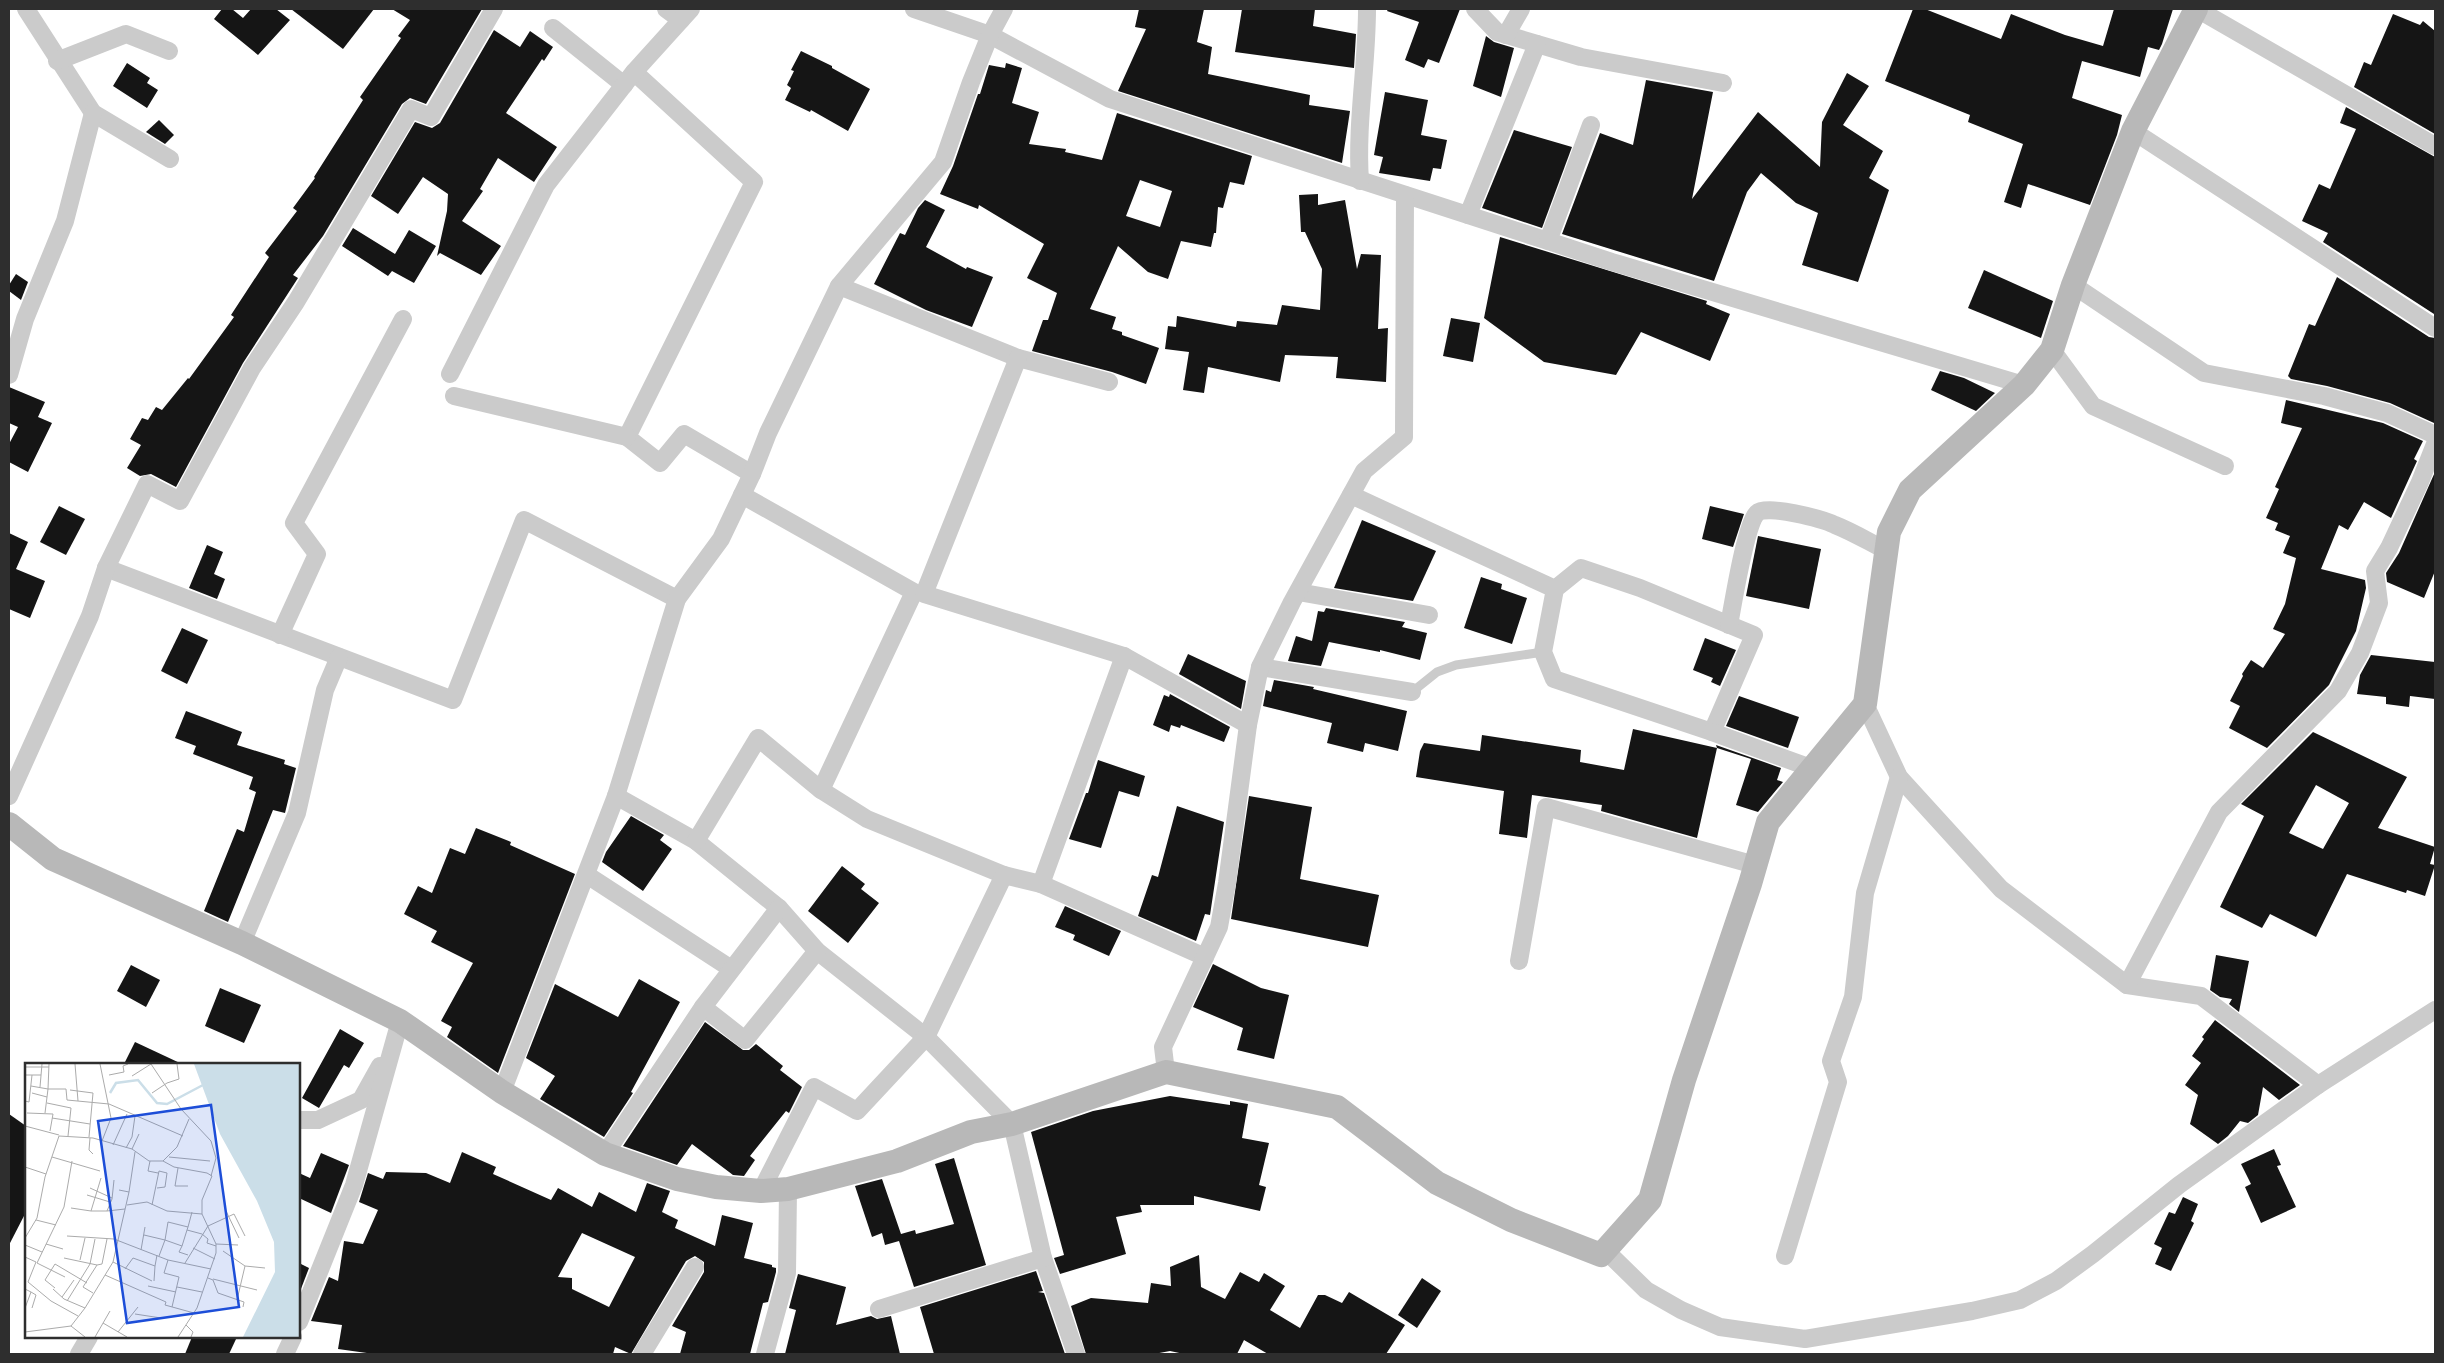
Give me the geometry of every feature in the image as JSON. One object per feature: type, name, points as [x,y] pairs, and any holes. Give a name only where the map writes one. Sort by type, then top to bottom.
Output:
[{"type":"street","points":[[26,9],[57,61],[92,113],[170,159]]},
{"type":"street","points":[[9,796],[90,616],[106,568],[147,484],[180,502],[252,368],[296,302],[411,109],[431,117],[494,9]]},
{"type":"street","points":[[450,374],[546,185],[629,78],[686,14],[666,9]]},
{"type":"street","points":[[914,9],[990,34],[1110,99],[1360,182],[1612,262],[2024,385]]},
{"type":"street","points":[[502,1092],[616,796],[677,600],[721,538],[752,474],[768,433],[839,286],[943,162],[990,34],[1004,9]]},
{"type":"street","points":[[1360,182],[1358,152],[1367,46],[1367,9]]},
{"type":"street","points":[[1474,9],[1497,32],[1581,57],[1723,82]]},
{"type":"street","points":[[1506,35],[1521,9]]},
{"type":"street","points":[[9,824],[54,859],[242,943],[398,1030],[605,1154],[677,1179],[716,1187],[762,1191],[788,1189],[897,1161],[971,1132],[1012,1124],[1166,1072],[1337,1107],[1437,1183],[1511,1220],[1601,1255],[1650,1200],[1684,1080],[1768,822],[1865,704],[1889,532],[1910,490],[2024,385],[2052,350],[2073,285],[2132,131],[2197,9],[2435,146]]},
{"type":"street","points":[[553,28],[629,78],[754,182],[627,437]]},
{"type":"street","points":[[57,61],[126,34],[169,51]]},
{"type":"street","points":[[1468,215],[1537,44]]},
{"type":"street","points":[[9,375],[25,319],[65,221],[92,113]]},
{"type":"street","points":[[1548,241],[1591,125]]},
{"type":"street","points":[[2132,131],[2435,328]]},
{"type":"street","points":[[1166,1072],[1163,1047],[1219,926],[1226,892],[1248,725],[1260,667],[1298,592],[1364,471],[1404,437],[1405,195]]},
{"type":"street","points":[[2073,285],[2204,373],[2324,396],[2387,413],[2435,435]]},
{"type":"street","points":[[839,286],[1018,358],[1109,382]]},
{"type":"street","points":[[280,634],[317,554],[294,523],[403,319]]},
{"type":"street","points":[[2052,350],[2094,406],[2225,466]]},
{"type":"street","points":[[1018,358],[924,594],[1124,656],[1248,725]]},
{"type":"street","points":[[454,396],[627,437],[660,463],[684,434],[752,474]]},
{"type":"street","points":[[2127,985],[2219,812],[2338,691],[2360,653],[2379,603],[2375,571],[2389,548],[2420,482],[2435,444]]},
{"type":"street","points":[[742,495],[914,592],[821,790]]},
{"type":"street","points":[[1351,495],[1555,589]]},
{"type":"street","points":[[1729,625],[1739,571],[1750,530],[1756,514],[1762,510],[1783,511],[1833,524],[1887,551]]},
{"type":"street","points":[[106,568],[453,700],[524,520],[677,600]]},
{"type":"street","points":[[1712,732],[1754,636],[1640,588],[1580,568],[1555,589],[1543,652],[1554,680],[1712,732],[1811,768]]},
{"type":"street","points":[[1298,592],[1429,615]]},
{"type":"street","points":[[1041,884],[1124,656]]},
{"type":"street","points":[[242,943],[297,813],[325,690],[339,657]]},
{"type":"street","points":[[1260,667],[1412,692]]},
{"type":"street","points":[[1865,704],[1899,777],[2001,889],[2127,985],[2201,996],[2318,1085]]},
{"type":"street","points":[[696,841],[758,738],[821,790],[866,819],[1004,876],[1041,884],[1205,957]]},
{"type":"street","points":[[1785,1256],[1838,1082],[1832,1061],[1853,997],[1865,893],[1899,777]]},
{"type":"street","points":[[616,796],[696,841],[779,908],[817,951],[926,1037],[1012,1124],[1043,1258],[1076,1354]]},
{"type":"street","points":[[1519,961],[1546,807],[1755,865]]},
{"type":"street","points":[[587,874],[730,968]]},
{"type":"street","points":[[762,1191],[814,1087],[856,1111],[926,1037],[1004,876]]},
{"type":"street","points":[[605,1154],[730,968],[779,908]]},
{"type":"street","points":[[703,1008],[745,1040],[817,951]]},
{"type":"street","points":[[1605,1250],[1646,1290],[1688,1313],[1720,1327],[1805,1339],[1972,1311],[2020,1300],[2056,1281],[2150,1210],[2179,1185],[2318,1085],[2435,1010]]},
{"type":"street","points":[[300,1120],[318,1120],[361,1100],[398,1030]]},
{"type":"street","points":[[300,1320],[354,1186],[398,1030]]},
{"type":"street","points":[[765,1354],[787,1273],[788,1189]]},
{"type":"street","points":[[879,1309],[1043,1258]]},
{"type":"street","points":[[642,1354],[695,1267]]},
{"type":"street","points":[[285,1354],[293,1338]]},
{"type":"lane","points":[[1412,692],[1436,672],[1456,665],[1543,652]]},
{"type":"building","points":[[222,9],[232,9],[243,18],[251,9],[276,9],[290,20],[258,55],[214,19]]},
{"type":"building","points":[[291,9],[374,9],[343,49]]},
{"type":"building","points":[[392,9],[482,9],[426,104],[410,98],[402,104],[323,236],[293,275],[298,278],[243,363],[176,487],[151,474],[140,476],[127,468],[141,445],[130,439],[142,418],[148,420],[156,407],[162,410],[189,379],[234,317],[231,315],[269,257],[265,253],[297,211],[293,208],[315,178],[363,100],[360,97],[401,38],[398,36],[410,20]]},
{"type":"building","points":[[1139,9],[1204,9],[1197,42],[1212,47],[1208,74],[1310,95],[1309,105],[1350,111],[1342,163],[1118,91],[1146,29],[1135,27]]},
{"type":"building","points":[[1242,9],[1315,9],[1313,26],[1356,34],[1354,68],[1235,52]]},
{"type":"building","points":[[1388,9],[1460,9],[1439,63],[1428,59],[1424,68],[1405,60],[1419,22],[1387,11]]},
{"type":"building","points":[[1913,9],[1925,9],[2001,39],[2011,14],[2065,35],[2103,46],[2114,9],[2173,9],[2159,50],[2148,47],[2140,77],[2082,61],[2072,98],[2122,115],[2117,135],[2090,205],[2028,184],[2021,208],[2004,202],[2023,144],[1968,122],[1970,115],[1885,81]]},
{"type":"building","points":[[2393,14],[2420,25],[2423,21],[2435,31],[2435,134],[2354,87],[2364,62],[2371,65]]},
{"type":"building","points":[[494,30],[520,47],[530,31],[553,47],[544,61],[542,59],[506,113],[557,147],[534,182],[498,158],[480,189],[483,191],[462,221],[501,246],[481,275],[440,253],[437,256],[447,211],[448,194],[423,177],[398,214],[371,196],[415,122],[432,128],[440,123]]},
{"type":"building","points":[[1486,36],[1494,42],[1514,48],[1501,97],[1473,86]]},
{"type":"building","points":[[801,51],[832,66],[832,68],[870,89],[848,131],[811,110],[810,112],[785,100],[791,88],[787,85],[794,71],[791,70]]},
{"type":"building","points":[[127,63],[150,78],[147,83],[158,90],[147,108],[113,86]]},
{"type":"building","points":[[1006,63],[1022,68],[1012,103],[1039,112],[1029,144],[1066,149],[1065,152],[1102,160],[1117,113],[1252,156],[1244,185],[1230,182],[1223,208],[1218,207],[1216,233],[1214,233],[1211,247],[1181,241],[1168,279],[1148,272],[1118,246],[1090,309],[1116,317],[1112,329],[1122,332],[1122,335],[1159,348],[1146,384],[1112,372],[1032,351],[1043,320],[1048,320],[1057,293],[1027,278],[1044,244],[979,205],[978,209],[940,194],[953,166],[989,65],[1005,68]],"holes":[[[1140,180],[1172,191],[1160,227],[1126,216]]]},
{"type":"building","points":[[1847,73],[1869,86],[1843,125],[1883,151],[1869,178],[1889,190],[1858,282],[1802,265],[1818,213],[1796,203],[1761,173],[1747,192],[1714,281],[1562,234],[1600,133],[1633,145],[1646,80],[1713,92],[1692,199],[1758,112],[1820,167],[1822,122]]},
{"type":"building","points":[[1385,92],[1428,100],[1421,135],[1447,140],[1441,169],[1433,168],[1430,181],[1379,173],[1383,157],[1374,155]]},
{"type":"building","points":[[2346,107],[2435,157],[2434,314],[2323,242],[2328,233],[2302,221],[2319,184],[2330,189],[2356,129],[2340,123]]},
{"type":"building","points":[[159,120],[174,135],[165,144],[146,132]]},
{"type":"building","points":[[1514,130],[1572,147],[1542,228],[1482,208]]},
{"type":"building","points":[[1318,194],[1318,205],[1345,200],[1357,269],[1361,254],[1381,255],[1378,329],[1388,328],[1386,382],[1336,378],[1338,357],[1285,355],[1280,382],[1208,367],[1204,393],[1183,390],[1189,352],[1165,349],[1168,326],[1176,327],[1177,316],[1236,327],[1237,321],[1277,325],[1282,305],[1320,310],[1322,269],[1305,232],[1301,232],[1299,195]]},
{"type":"building","points":[[925,200],[945,210],[926,247],[966,269],[967,267],[993,277],[972,327],[926,310],[874,284],[900,233],[905,235],[918,208]]},
{"type":"building","points":[[353,228],[395,254],[409,230],[436,246],[414,283],[392,271],[388,276],[342,246]]},
{"type":"building","points":[[1500,237],[1707,301],[1706,304],[1730,314],[1710,361],[1641,332],[1616,375],[1544,362],[1484,318]]},
{"type":"building","points":[[1984,270],[2053,301],[2041,338],[1968,308]]},
{"type":"building","points":[[16,274],[28,282],[21,300],[9,291],[9,285]]},
{"type":"building","points":[[2337,277],[2429,337],[2435,338],[2434,423],[2390,403],[2327,386],[2291,379],[2288,376],[2309,324],[2315,326]]},
{"type":"building","points":[[1451,318],[1480,323],[1473,362],[1443,356]]},
{"type":"building","points":[[1940,371],[1964,378],[1995,393],[1976,411],[1931,390]]},
{"type":"building","points":[[9,387],[45,402],[38,417],[52,423],[28,472],[9,462],[9,444],[18,427],[9,423]]},
{"type":"building","points":[[2286,400],[2383,423],[2423,441],[2414,459],[2417,461],[2391,518],[2364,502],[2348,530],[2339,525],[2321,569],[2365,580],[2366,588],[2356,631],[2329,685],[2267,748],[2229,728],[2240,706],[2230,701],[2243,676],[2242,674],[2251,660],[2263,668],[2285,634],[2273,629],[2285,604],[2296,558],[2283,553],[2290,536],[2275,530],[2278,523],[2266,518],[2279,489],[2275,487],[2302,428],[2281,423]]},
{"type":"building","points":[[2435,472],[2435,571],[2424,598],[2387,582],[2386,573],[2399,553]]},
{"type":"building","points":[[59,506],[85,519],[66,555],[40,542]]},
{"type":"building","points":[[1710,506],[1744,514],[1733,547],[1702,539]]},
{"type":"building","points":[[1362,520],[1436,551],[1413,601],[1334,588]]},
{"type":"building","points":[[9,533],[28,542],[16,569],[45,581],[30,618],[9,609]]},
{"type":"building","points":[[1758,536],[1821,549],[1809,609],[1746,596]]},
{"type":"building","points":[[207,545],[223,552],[214,574],[225,579],[217,599],[189,588]]},
{"type":"building","points":[[1481,577],[1502,584],[1501,589],[1527,598],[1512,644],[1464,628]]},
{"type":"building","points":[[1326,608],[1405,622],[1402,627],[1427,633],[1420,660],[1380,650],[1380,652],[1329,642],[1321,666],[1288,661],[1296,636],[1312,641],[1318,611],[1324,612]]},
{"type":"building","points":[[182,628],[208,640],[187,684],[161,671]]},
{"type":"building","points":[[1705,638],[1736,650],[1720,686],[1711,682],[1713,678],[1693,670]]},
{"type":"building","points":[[1188,654],[1246,681],[1241,709],[1179,674]]},
{"type":"building","points":[[2371,655],[2435,662],[2435,699],[2410,696],[2409,707],[2386,704],[2386,697],[2357,694],[2360,675]]},
{"type":"building","points":[[1274,680],[1314,687],[1313,689],[1407,711],[1398,751],[1365,743],[1363,752],[1327,743],[1332,723],[1263,706],[1266,690],[1271,692]]},
{"type":"building","points":[[1170,694],[1230,727],[1224,742],[1181,725],[1180,728],[1171,725],[1169,732],[1153,725],[1164,695],[1169,697]]},
{"type":"building","points":[[1739,696],[1799,717],[1788,748],[1726,726]]},
{"type":"building","points":[[186,711],[242,732],[237,745],[285,760],[284,764],[296,768],[285,813],[273,810],[228,922],[204,911],[237,829],[244,832],[256,792],[249,789],[253,777],[193,754],[196,746],[175,738]]},
{"type":"building","points":[[1633,729],[1717,748],[1697,838],[1601,811],[1602,805],[1532,795],[1527,838],[1499,834],[1504,791],[1416,777],[1420,751],[1424,743],[1480,751],[1482,735],[1581,750],[1580,762],[1624,770]]},
{"type":"building","points":[[2313,732],[2407,777],[2378,828],[2435,847],[2430,864],[2435,865],[2425,896],[2407,890],[2406,893],[2347,874],[2316,937],[2270,914],[2262,928],[2220,907],[2264,816],[2241,804]],"holes":[[[2316,785],[2349,803],[2323,849],[2289,833]]]},
{"type":"building","points":[[1716,745],[1781,768],[1777,780],[1783,782],[1758,812],[1736,805],[1751,759],[1717,748]]},
{"type":"building","points":[[1098,760],[1145,776],[1139,797],[1119,791],[1101,848],[1069,839],[1086,793],[1088,793]]},
{"type":"building","points":[[1249,796],[1312,807],[1300,879],[1379,895],[1368,947],[1231,919]]},
{"type":"building","points":[[1177,806],[1224,822],[1210,915],[1205,914],[1196,941],[1138,916],[1152,875],[1158,877]]},
{"type":"building","points":[[631,816],[664,835],[660,840],[672,849],[643,891],[602,862],[606,852]]},
{"type":"building","points":[[476,828],[511,842],[510,845],[575,874],[498,1073],[447,1037],[452,1027],[441,1021],[473,963],[431,942],[437,931],[404,914],[418,886],[432,893],[450,848],[465,854]]},
{"type":"building","points":[[842,866],[865,884],[861,889],[879,903],[848,943],[808,911]]},
{"type":"building","points":[[1065,906],[1121,931],[1109,956],[1073,940],[1075,935],[1055,927]]},
{"type":"building","points":[[2216,955],[2249,961],[2239,1012],[2229,1004],[2232,999],[2220,997],[2210,990]]},
{"type":"building","points":[[1213,964],[1261,988],[1289,995],[1274,1059],[1237,1050],[1243,1028],[1193,1007]]},
{"type":"building","points":[[131,965],[160,980],[146,1007],[117,991]]},
{"type":"building","points":[[639,979],[680,1002],[631,1092],[633,1093],[604,1137],[540,1099],[555,1076],[526,1058],[555,984],[618,1017]]},
{"type":"building","points":[[220,988],[261,1005],[244,1043],[205,1026]]},
{"type":"building","points":[[2215,1020],[2300,1085],[2279,1100],[2263,1087],[2258,1115],[2248,1123],[2240,1121],[2228,1136],[2218,1144],[2190,1124],[2198,1095],[2185,1085],[2201,1063],[2192,1056],[2204,1039],[2202,1037]]},
{"type":"building","points":[[705,1022],[743,1050],[749,1050],[756,1044],[783,1066],[780,1070],[802,1087],[789,1113],[786,1111],[750,1156],[755,1160],[744,1176],[733,1175],[692,1144],[677,1165],[623,1146]]},
{"type":"building","points":[[340,1029],[364,1043],[349,1068],[344,1065],[319,1108],[302,1098]]},
{"type":"building","points":[[135,1042],[180,1063],[124,1063]]},
{"type":"building","points":[[1170,1096],[1230,1105],[1230,1101],[1248,1104],[1242,1138],[1269,1143],[1259,1185],[1266,1187],[1260,1211],[1194,1196],[1194,1205],[1140,1205],[1142,1212],[1116,1217],[1126,1254],[1060,1274],[1054,1258],[1064,1255],[1031,1132],[1093,1111]]},
{"type":"building","points":[[9,1114],[25,1125],[25,1214],[9,1245]]},
{"type":"building","points":[[2274,1149],[2281,1165],[2277,1166],[2296,1207],[2261,1223],[2245,1187],[2251,1184],[2241,1164]]},
{"type":"building","points":[[462,1152],[496,1167],[493,1174],[551,1200],[558,1188],[592,1207],[599,1192],[636,1212],[647,1183],[670,1191],[662,1212],[678,1220],[675,1228],[715,1246],[722,1215],[753,1223],[744,1258],[772,1265],[772,1267],[776,1268],[776,1272],[768,1302],[763,1303],[750,1354],[680,1354],[686,1332],[672,1326],[704,1272],[704,1262],[695,1256],[686,1261],[631,1354],[615,1347],[613,1354],[374,1354],[338,1349],[342,1325],[311,1321],[329,1277],[338,1281],[344,1241],[363,1244],[378,1210],[359,1202],[368,1173],[383,1179],[386,1172],[426,1173],[450,1183]],"holes":[[[582,1233],[635,1257],[609,1307],[572,1289],[572,1278],[558,1277]]]},
{"type":"building","points":[[321,1153],[349,1165],[331,1213],[300,1198],[300,1173],[310,1178]]},
{"type":"building","points":[[954,1158],[986,1265],[914,1287],[899,1241],[885,1245],[882,1233],[872,1237],[855,1186],[882,1179],[901,1234],[915,1230],[916,1234],[954,1224],[935,1164]]},
{"type":"building","points":[[2183,1197],[2198,1204],[2191,1221],[2194,1223],[2171,1271],[2155,1264],[2162,1248],[2154,1244],[2169,1212],[2175,1214]]},
{"type":"building","points":[[1199,1255],[1201,1287],[1225,1299],[1240,1272],[1259,1282],[1264,1273],[1285,1286],[1270,1310],[1300,1328],[1318,1295],[1325,1295],[1342,1303],[1349,1292],[1405,1325],[1386,1354],[1268,1354],[1244,1340],[1237,1354],[1184,1354],[1170,1351],[1154,1354],[1086,1354],[1071,1306],[1091,1298],[1148,1303],[1151,1283],[1171,1286],[1170,1267]]},
{"type":"building","points":[[300,1264],[309,1268],[300,1291]]},
{"type":"building","points":[[1036,1271],[1043,1291],[1038,1292],[1044,1293],[1065,1354],[934,1354],[920,1307]]},
{"type":"building","points":[[798,1274],[846,1287],[836,1325],[871,1316],[877,1319],[891,1316],[900,1354],[785,1354],[796,1310],[789,1308]]},
{"type":"building","points":[[1422,1278],[1441,1291],[1417,1328],[1398,1315]]},
{"type":"building","points":[[192,1338],[237,1338],[229,1354],[185,1354]]}]
